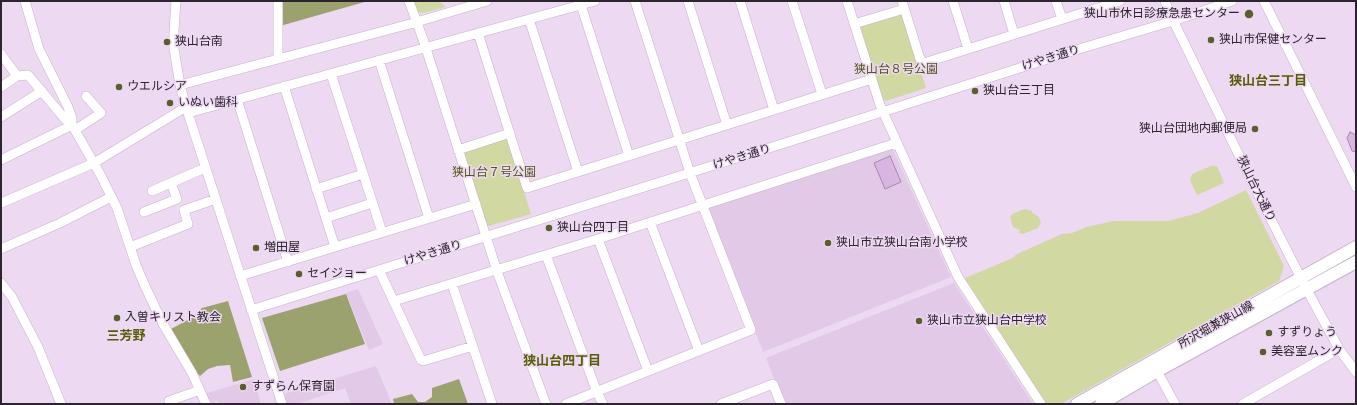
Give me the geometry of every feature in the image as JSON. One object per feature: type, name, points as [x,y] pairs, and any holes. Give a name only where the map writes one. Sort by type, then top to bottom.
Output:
[{"type":"main road","name":"所沢堀兼狭山線","points":[[1077,404],[1356,247]]},
{"type":"main road","name":"所沢堀兼狭山線","points":[[1101,404],[1356,262]]},
{"type":"street","points":[[25,1],[39,49],[68,107],[74,127],[117,208],[136,265],[160,317],[192,374],[206,404]]},
{"type":"street","points":[[176,1],[174,49],[180,85],[205,168],[282,404]]},
{"type":"street","points":[[278,1],[278,58]]},
{"type":"street","points":[[408,1],[417,21],[426,48],[497,270],[546,404]]},
{"type":"street","points":[[180,85],[487,1]]},
{"type":"street","points":[[1,203],[94,163],[187,110],[237,99],[331,74],[595,1]]},
{"type":"street","points":[[566,404],[752,330],[690,173],[635,1]]},
{"type":"street","points":[[688,1],[727,125]]},
{"type":"street","points":[[740,1],[774,110]]},
{"type":"street","points":[[792,1],[822,94]]},
{"type":"street","points":[[847,1],[883,112],[958,277],[1041,404]]},
{"type":"street","points":[[953,1],[968,49]]},
{"type":"street","points":[[1004,1],[1014,34]]},
{"type":"street","points":[[1056,1],[1062,19]]},
{"type":"street","points":[[854,24],[903,5],[922,62],[968,49],[1107,3],[1120,1]]},
{"type":"street","name":"狭山台大通り","points":[[1165,1],[1173,21],[1253,184],[1307,290],[1339,349],[1356,372]]},
{"type":"street","name":"けやき通り","points":[[251,310],[690,173],[1072,51],[1173,21],[1232,1]]},
{"type":"street","points":[[1264,1],[1356,186]]},
{"type":"street","points":[[580,5],[629,156]]},
{"type":"street","points":[[529,19],[578,172]]},
{"type":"street","points":[[478,33],[527,188],[872,79]]},
{"type":"street","points":[[1,54],[17,76]]},
{"type":"street","points":[[379,60],[429,218]]},
{"type":"street","points":[[331,74],[382,232]]},
{"type":"street","points":[[1,87],[17,76],[28,76],[65,119],[74,127]]},
{"type":"street","points":[[284,86],[335,247]]},
{"type":"street","points":[[1,117],[42,92]]},
{"type":"street","points":[[1,160],[101,114],[86,96]]},
{"type":"street","points":[[237,99],[288,262]]},
{"type":"street","points":[[458,150],[510,133]]},
{"type":"street","points":[[394,301],[598,239],[896,143]]},
{"type":"street","points":[[152,191],[205,168]]},
{"type":"street","points":[[316,189],[363,174]]},
{"type":"street","points":[[144,212],[177,199],[170,183]]},
{"type":"street","points":[[1,249],[60,223],[111,197]]},
{"type":"street","points":[[130,247],[188,224],[184,210],[216,199]]},
{"type":"street","points":[[326,218],[372,203]]},
{"type":"street","points":[[240,276],[476,204]]},
{"type":"street","points":[[650,222],[699,351]]},
{"type":"street","points":[[598,239],[648,371]]},
{"type":"street","points":[[546,255],[597,392],[603,404]]},
{"type":"street","points":[[379,270],[420,360],[423,361],[473,346]]},
{"type":"street","points":[[452,284],[492,404]]},
{"type":"street","points":[[2,287],[12,297],[38,347],[61,404]]},
{"type":"street","points":[[1243,404],[1339,349]]},
{"type":"street","points":[[1157,372],[1176,404]]},
{"type":"street","points":[[722,404],[773,384],[781,404]]},
{"type":"street","points":[[171,404],[169,401],[200,390]]},
{"type":"shaded area","points":[[1350,132],[1356,135],[1356,152],[1352,151],[1347,138]]},
{"type":"shaded area","name":"狭山市立狭山台南小学校","points":[[890,149],[893,150],[951,277],[763,352],[708,209],[709,206]]},
{"type":"shaded area","points":[[890,156],[901,182],[885,189],[874,163]]},
{"type":"shaded area","name":"狭山市立狭山台中学校","points":[[954,283],[1033,404],[784,404],[766,358]]},
{"type":"shaded area","points":[[358,289],[383,344],[369,350],[346,293]]},
{"type":"shaded area","points":[[376,366],[392,404],[351,404],[345,388],[297,404],[287,404],[284,394]]},
{"type":"shaded area","name":"すずらん保育園","points":[[254,379],[261,404],[220,404],[218,401],[209,404],[204,394]]},
{"type":"green space","points":[[281,1],[368,1],[280,26]]},
{"type":"green space","points":[[411,1],[439,1],[446,7],[423,13],[417,12]]},
{"type":"green space","name":"狭山台８号公園","points":[[900,13],[903,16],[926,88],[886,101],[881,98],[860,29],[861,26]]},
{"type":"green space","name":"狭山台７号公園","points":[[504,139],[508,140],[531,214],[489,226],[485,224],[463,154],[465,151]]},
{"type":"green space","points":[[1211,166],[1217,166],[1224,183],[1197,195],[1190,180],[1192,174]]},
{"type":"green space","points":[[1246,190],[1284,266],[1279,281],[1061,404],[1045,404],[963,279],[1015,257],[1015,255],[1062,234],[1072,233],[1086,227],[1114,221],[1168,221],[1198,213]]},
{"type":"green space","points":[[1025,209],[1032,211],[1032,213],[1038,216],[1041,222],[1038,228],[1023,234],[1019,233],[1020,230],[1013,227],[1010,217],[1012,214]]},
{"type":"green space","points":[[346,294],[365,344],[280,371],[262,318]]},
{"type":"green space","points":[[228,301],[252,377],[233,382],[230,365],[217,366],[208,369],[200,376],[196,372],[171,329],[193,317],[202,308]]},
{"type":"green space","points":[[459,379],[468,404],[394,404],[393,399],[412,394],[418,402],[425,402],[432,397],[432,388]]},
{"type":"place","name":"狭山市休日診療急患センター","points":[[1249,14]]},
{"type":"place","name":"狭山市保健センター","points":[[1211,40]]},
{"type":"place","name":"狭山台南","points":[[167,42]]},
{"type":"place","name":"ウエルシア","points":[[119,87]]},
{"type":"place","name":"狭山台三丁目","points":[[975,91]]},
{"type":"place","name":"いぬい歯科","points":[[170,103]]},
{"type":"place","name":"狭山台団地内郵便局","points":[[1255,129]]},
{"type":"place","name":"狭山台四丁目","points":[[549,228]]},
{"type":"place","name":"狭山市立狭山台南小学校","points":[[828,243]]},
{"type":"place","name":"増田屋","points":[[256,248]]},
{"type":"place","name":"セイジョー","points":[[299,274]]},
{"type":"place","name":"入曽キリスト教会","points":[[117,318]]},
{"type":"place","name":"狭山市立狭山台中学校","points":[[919,321]]},
{"type":"place","name":"すずりょう","points":[[1269,333]]},
{"type":"place","name":"美容室ムンク","points":[[1263,352]]},
{"type":"place","name":"すずらん保育園","points":[[243,387]]},
{"type":"district","name":"狭山台三丁目","points":[[1268,81]]},
{"type":"district","name":"三芳野","points":[[126,336]]},
{"type":"district","name":"狭山台四丁目","points":[[562,361]]}]
